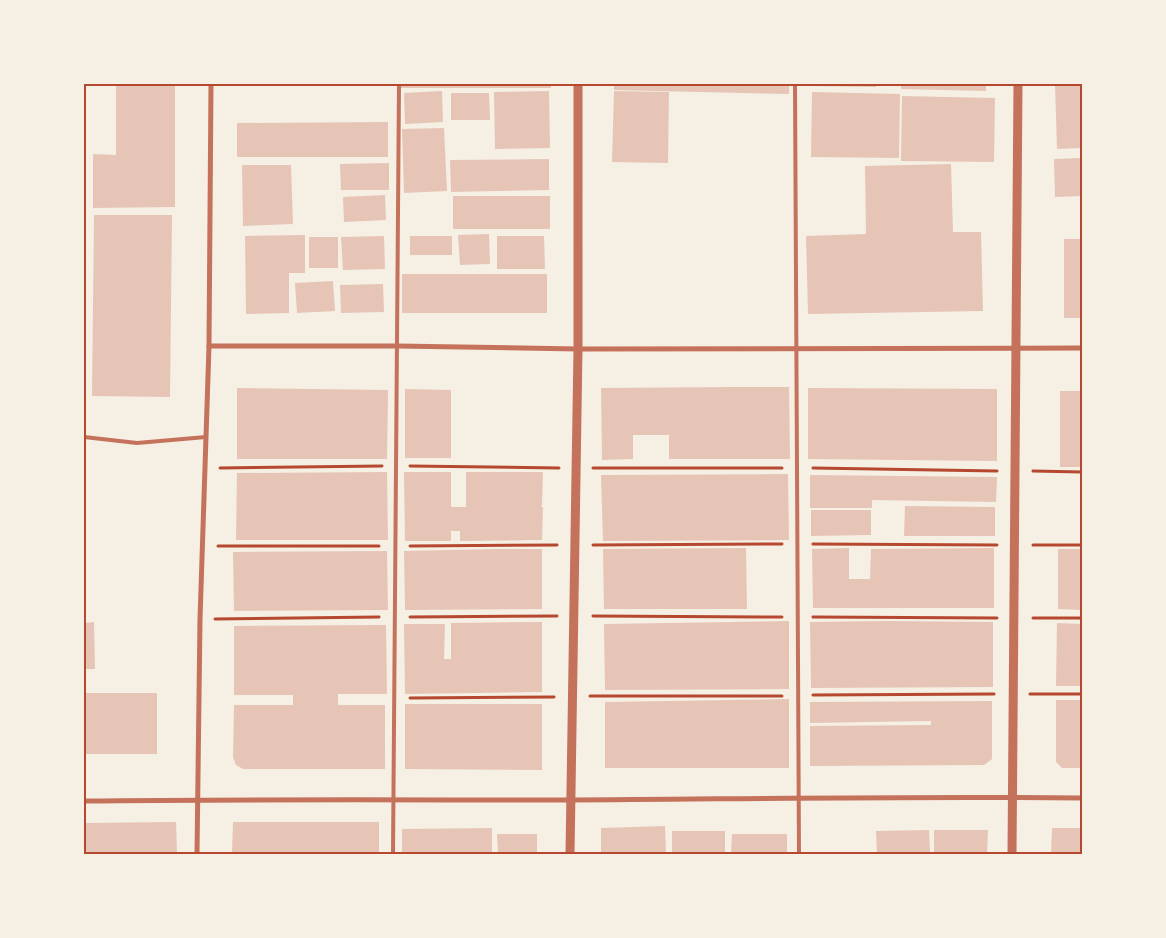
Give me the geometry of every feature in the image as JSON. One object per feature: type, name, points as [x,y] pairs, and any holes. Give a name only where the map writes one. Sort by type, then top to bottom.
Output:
[{"type":"street","points":[[197,854],[200,619],[209,346],[211,84]]},
{"type":"street","points":[[570,854],[578,349],[578,84]]},
{"type":"street","points":[[1012,854],[1018,84]]},
{"type":"street","points":[[209,346],[397,346],[578,349],[1082,348]]},
{"type":"street","points":[[84,801],[198,799],[1082,798]]},
{"type":"lane","points":[[393,854],[399,84]]},
{"type":"lane","points":[[795,84],[799,854]]},
{"type":"lane","points":[[84,437],[137,443],[206,436]]},
{"type":"path","points":[[205,468],[396,466],[1082,472]]},
{"type":"path","points":[[202,546],[1082,545]]},
{"type":"path","points":[[200,619],[574,616],[1082,618]]},
{"type":"path","points":[[394,698],[1082,694]]},
{"type":"building","points":[[116,84],[175,84],[175,207],[93,208],[93,154],[116,155]]},
{"type":"building","points":[[400,84],[551,84],[551,88],[400,88]]},
{"type":"building","points":[[614,84],[789,84],[789,94],[614,90]]},
{"type":"building","points":[[810,84],[876,84],[876,87],[810,86]]},
{"type":"building","points":[[901,84],[986,84],[986,91],[901,89]]},
{"type":"building","points":[[1055,84],[1082,84],[1082,148],[1057,149]]},
{"type":"building","points":[[442,91],[443,122],[405,124],[404,93]]},
{"type":"building","points":[[549,91],[550,148],[495,149],[494,92]]},
{"type":"building","points":[[614,91],[669,92],[668,163],[612,162]]},
{"type":"building","points":[[812,92],[900,94],[899,158],[811,157]]},
{"type":"building","points":[[451,93],[489,93],[490,120],[451,120]]},
{"type":"building","points":[[902,96],[995,98],[994,162],[901,161]]},
{"type":"building","points":[[388,122],[388,157],[237,157],[237,123]]},
{"type":"building","points":[[444,128],[447,191],[404,193],[402,129]]},
{"type":"building","points":[[1082,158],[1082,196],[1055,197],[1054,159]]},
{"type":"building","points":[[549,159],[549,190],[451,192],[450,160]]},
{"type":"building","points":[[389,163],[389,190],[341,190],[340,164]]},
{"type":"building","points":[[951,164],[953,232],[981,232],[983,311],[808,314],[806,236],[866,234],[865,166]]},
{"type":"building","points":[[242,165],[291,165],[293,224],[243,226]]},
{"type":"building","points":[[385,195],[386,220],[344,222],[343,197]]},
{"type":"building","points":[[453,196],[550,196],[550,229],[453,229]]},
{"type":"building","points":[[94,215],[172,215],[170,397],[92,396]]},
{"type":"building","points":[[489,234],[490,264],[460,265],[458,235]]},
{"type":"building","points":[[305,235],[305,273],[289,273],[289,313],[246,314],[245,236]]},
{"type":"building","points":[[384,236],[385,269],[343,270],[341,237]]},
{"type":"building","points":[[410,236],[452,236],[452,255],[410,255]]},
{"type":"building","points":[[497,236],[544,236],[545,269],[497,269]]},
{"type":"building","points":[[309,237],[338,237],[338,268],[309,268]]},
{"type":"building","points":[[1064,239],[1082,239],[1082,318],[1064,318]]},
{"type":"building","points":[[402,274],[547,274],[547,313],[402,313]]},
{"type":"building","points":[[333,281],[335,311],[297,313],[295,283]]},
{"type":"building","points":[[383,284],[384,312],[341,313],[340,285]]},
{"type":"building","points":[[789,387],[790,459],[669,459],[669,435],[633,435],[633,459],[602,460],[601,388]]},
{"type":"building","points":[[237,388],[388,390],[387,459],[237,459]]},
{"type":"building","points":[[808,388],[997,389],[997,461],[808,459]]},
{"type":"building","points":[[405,389],[451,390],[451,458],[405,458]]},
{"type":"building","points":[[1060,391],[1082,391],[1082,467],[1060,467]]},
{"type":"building","points":[[387,472],[388,540],[236,540],[237,473]]},
{"type":"building","points":[[404,472],[451,472],[451,507],[466,507],[466,472],[543,472],[542,540],[460,541],[460,531],[451,531],[451,541],[405,541]]},
{"type":"building","points":[[788,474],[789,540],[603,541],[601,475]]},
{"type":"building","points":[[810,475],[997,477],[996,502],[872,500],[872,508],[810,508]]},
{"type":"building","points":[[905,506],[995,507],[995,536],[904,536]]},
{"type":"building","points":[[811,510],[871,510],[871,535],[811,536]]},
{"type":"building","points":[[746,548],[747,609],[604,609],[603,549]]},
{"type":"building","points":[[849,548],[849,579],[870,579],[871,549],[994,548],[994,608],[813,608],[812,549]]},
{"type":"building","points":[[542,549],[542,609],[405,610],[404,551]]},
{"type":"building","points":[[1058,549],[1082,549],[1082,610],[1058,609]]},
{"type":"building","points":[[387,551],[388,610],[234,611],[233,552]]},
{"type":"building","points":[[789,621],[789,689],[605,690],[604,624]]},
{"type":"building","points":[[94,622],[95,669],[84,669],[84,623]]},
{"type":"building","points":[[542,622],[542,692],[405,694],[404,624],[445,624],[444,659],[451,659],[451,623]]},
{"type":"building","points":[[810,622],[993,622],[993,687],[811,688]]},
{"type":"building","points":[[1057,623],[1082,624],[1082,686],[1056,686]]},
{"type":"building","points":[[386,625],[387,694],[338,694],[338,705],[385,705],[385,769],[243,769],[236,765],[233,757],[234,705],[293,705],[293,695],[234,695],[234,626]]},
{"type":"building","points":[[84,693],[157,693],[157,754],[84,754]]},
{"type":"building","points":[[789,699],[789,768],[605,768],[605,702]]},
{"type":"building","points":[[1056,700],[1082,700],[1082,768],[1062,768],[1056,762]]},
{"type":"building","points":[[992,701],[992,759],[984,765],[810,766],[810,726],[931,725],[931,721],[810,723],[810,702]]},
{"type":"building","points":[[405,704],[542,704],[542,770],[405,769]]},
{"type":"building","points":[[176,822],[177,854],[84,854],[84,823]]},
{"type":"building","points":[[233,822],[379,822],[379,854],[232,854]]},
{"type":"building","points":[[665,826],[666,854],[601,854],[601,828]]},
{"type":"building","points":[[492,828],[492,854],[402,854],[402,829]]},
{"type":"building","points":[[1052,828],[1082,828],[1082,854],[1051,854]]},
{"type":"building","points":[[929,830],[930,854],[877,854],[876,831]]},
{"type":"building","points":[[934,830],[988,830],[987,854],[934,854]]},
{"type":"building","points":[[672,831],[725,831],[725,854],[672,854]]},
{"type":"building","points":[[497,834],[537,834],[537,854],[498,854]]},
{"type":"building","points":[[732,834],[787,834],[787,854],[731,854]]}]
